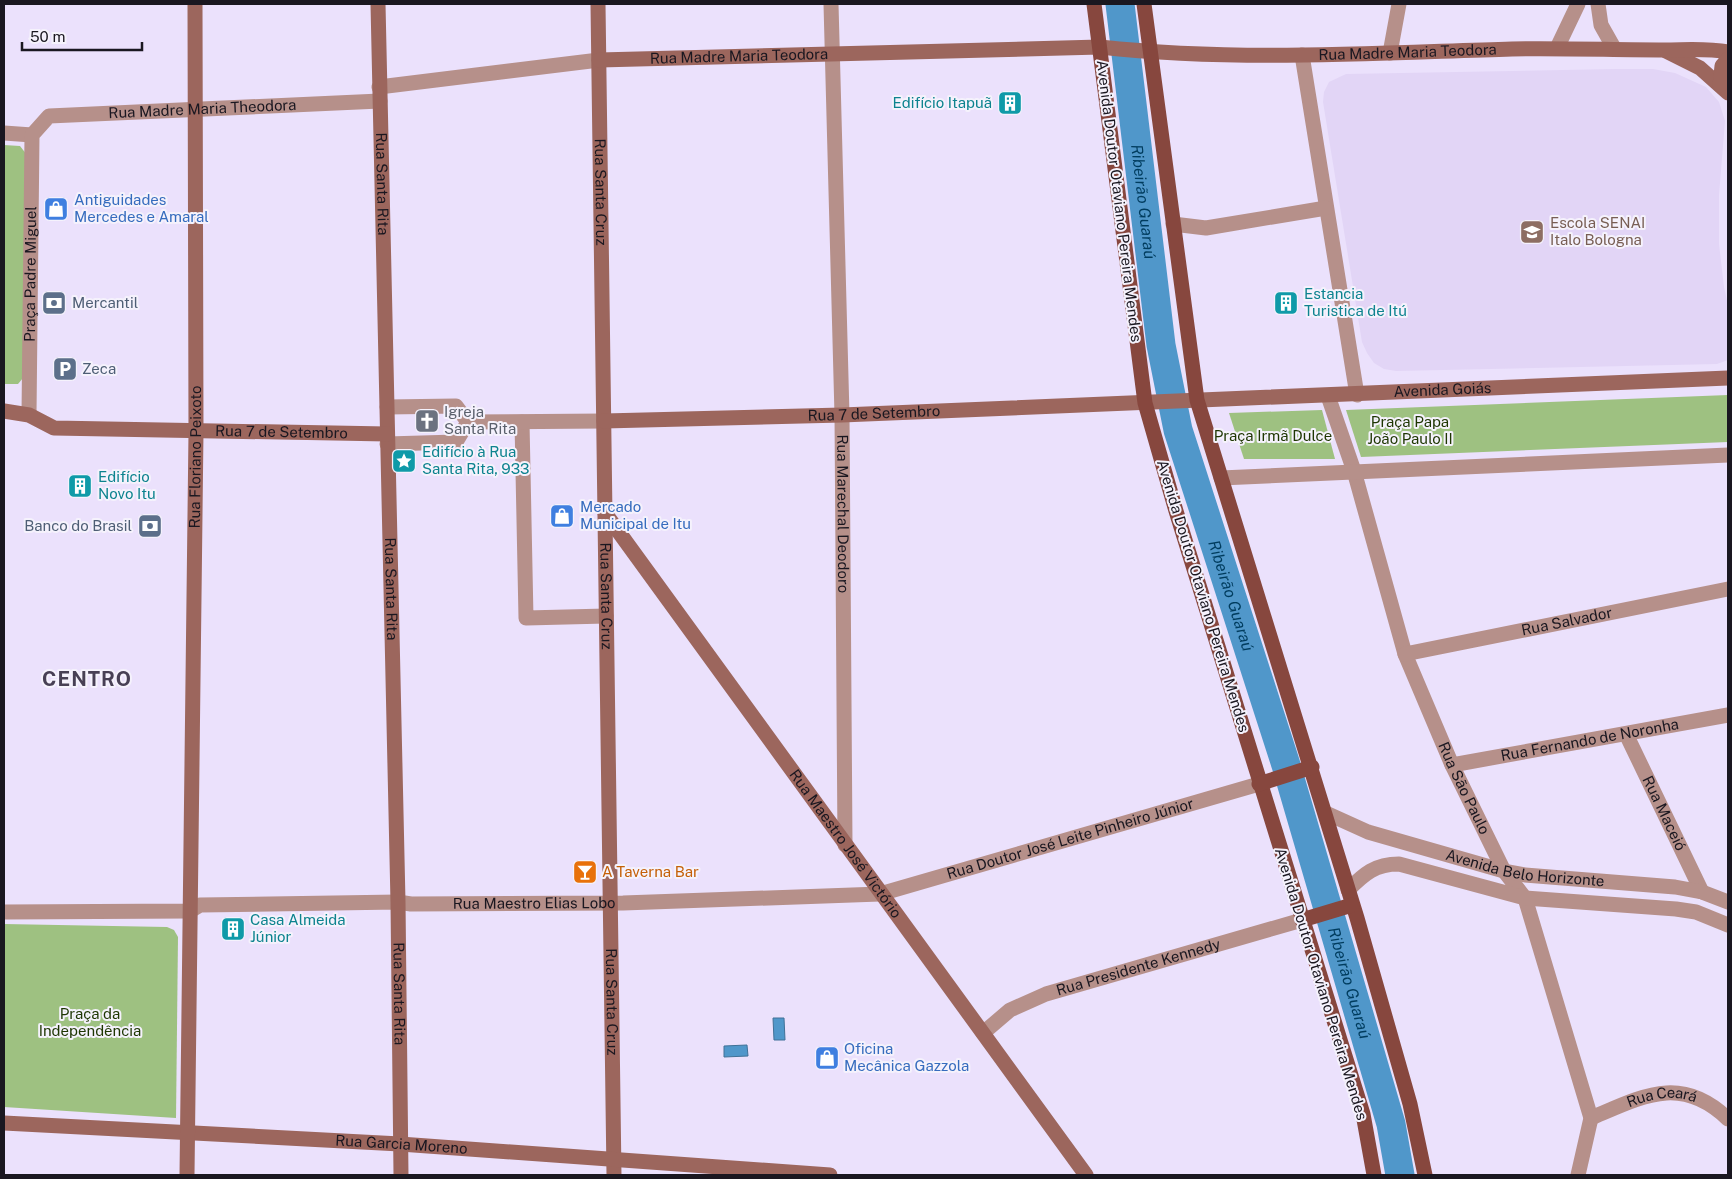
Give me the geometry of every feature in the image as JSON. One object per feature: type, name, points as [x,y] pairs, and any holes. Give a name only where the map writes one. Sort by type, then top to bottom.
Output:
[{"type":"main road","name":"Avenida Doutor Otaviano Pereira Mendes","points":[[1094,4],[1105,48],[1151,402],[1267,781],[1302,920],[1362,1114],[1374,1175]]},
{"type":"main road","points":[[1144,4],[1145,53],[1173,224],[1197,400],[1305,769],[1326,813],[1347,901],[1410,1104],[1425,1175]]},
{"type":"main road","points":[[1267,781],[1305,769]]},
{"type":"main road","points":[[1302,920],[1347,901]]},
{"type":"street","name":"Rua Floriano Peixoto","points":[[190,912],[196,432],[195,4]]},
{"type":"street","name":"Rua Santa Rita","points":[[378,4],[398,902],[401,1175]]},
{"type":"street","name":"Rua Santa Cruz","points":[[598,4],[614,1175]]},
{"type":"street","name":"Rua Marechal Deodoro","points":[[831,4],[842,416],[845,845]]},
{"type":"street","points":[[1390,53],[1399,4]]},
{"type":"street","points":[[1557,48],[1578,4]]},
{"type":"street","points":[[1598,4],[1601,25],[1614,48]]},
{"type":"street","name":"Rua Madre Maria Teodora","points":[[379,94],[599,60],[1105,48],[1145,53],[1302,56],[1557,48],[1665,50],[1706,48],[1728,52]]},
{"type":"street","name":"Rua Madre Maria Teodora","points":[[1665,50],[1700,68],[1724,89]]},
{"type":"street","points":[[1302,56],[1357,395]]},
{"type":"street","points":[[1724,89],[1722,66],[1728,59]]},
{"type":"street","name":"Rua Madre Maria Theodora","points":[[32,135],[49,116],[194,111],[379,94]]},
{"type":"street","points":[[4,133],[32,135]]},
{"type":"street","name":"Praça Padre Miguel","points":[[30,415],[32,135]]},
{"type":"street","points":[[1173,224],[1206,228],[1326,208]]},
{"type":"street","name":"Avenida Goiás","points":[[1151,402],[1357,395],[1728,378]]},
{"type":"street","name":"Rua São Paulo","points":[[1328,396],[1354,471],[1405,654],[1452,765],[1504,871],[1526,898],[1591,1118],[1578,1175]]},
{"type":"street","name":"Rua 7 de Setembro","points":[[604,421],[842,416],[1151,402]]},
{"type":"street","points":[[386,407],[456,406],[468,422],[604,421]]},
{"type":"street","points":[[4,411],[30,415]]},
{"type":"street","name":"Rua 7 de Setembro","points":[[30,415],[54,428],[456,442],[468,422]]},
{"type":"street","points":[[522,422],[526,618],[606,616]]},
{"type":"street","points":[[1221,478],[1728,455]]},
{"type":"street","name":"Rua Maestro José Victório","points":[[605,513],[1086,1175]]},
{"type":"street","name":"Rua Salvador","points":[[1405,654],[1728,589]]},
{"type":"street","name":"Rua Fernando de Noronha","points":[[1452,765],[1728,715]]},
{"type":"street","name":"Rua Maceió","points":[[1626,734],[1702,892]]},
{"type":"street","name":"Rua Doutor José Leite Pinheiro Júnior","points":[[880,894],[1267,781]]},
{"type":"street","name":"Avenida Belo Horizonte","points":[[1326,813],[1368,832],[1504,871],[1525,875],[1675,887],[1702,892],[1726,901]]},
{"type":"street","name":"Avenida Belo Horizonte","points":[[1347,901],[1368,871],[1378,866],[1399,864],[1526,898],[1676,909],[1696,912],[1723,922]]},
{"type":"street","points":[[1675,887],[1676,909]]},
{"type":"street","name":"Rua Maestro Elias Lobo","points":[[190,912],[200,905],[398,902],[411,904],[609,903],[880,894]]},
{"type":"street","points":[[1723,922],[1726,901]]},
{"type":"street","points":[[4,912],[190,912],[187,1175]]},
{"type":"street","name":"Rua Presidente Kennedy","points":[[983,1033],[1010,1010],[1046,994],[1302,920]]},
{"type":"street","name":"Rua Ceará","points":[[1591,1118],[1644,1095],[1674,1092],[1700,1097],[1728,1119]]},
{"type":"street","points":[[4,1123],[188,1132]]},
{"type":"street","name":"Rua Garcia Moreno","points":[[188,1132],[400,1144],[830,1175]]},
{"type":"shaded area","name":"Escola SENAI Italo Bologna","points":[[1653,69],[1675,73],[1706,87],[1719,102],[1725,121],[1719,195],[1719,244],[1728,305],[1728,360],[1717,364],[1396,371],[1384,369],[1374,363],[1362,342],[1323,102],[1324,92],[1329,82],[1346,74]]},
{"type":"green space","points":[[4,145],[20,146],[27,155],[23,378],[18,384],[4,384]]},
{"type":"green space","name":"Praça Papa João Paulo II","points":[[1728,395],[1728,442],[1361,457],[1346,410]]},
{"type":"green space","name":"Praça Irmã Dulce","points":[[1322,410],[1335,459],[1244,459],[1229,413]]},
{"type":"green space","name":"Praça da Independência","points":[[4,924],[167,927],[174,930],[178,937],[176,1118],[4,1107]]},
{"type":"water","points":[[773,1018],[784,1018],[785,1040],[774,1040]]},
{"type":"water","points":[[747,1045],[748,1056],[724,1057],[724,1046]]},
{"type":"waterway","name":"Ribeirão Guaraú","points":[[1120,4],[1161,345],[1178,430],[1286,765],[1391,1124],[1400,1175]]},
{"type":"place","name":"Edifício Itapuã","points":[[1010,103]]},
{"type":"place","name":"Antiguidades Mercedes e Amaral","points":[[56,209]]},
{"type":"place","name":"Escola SENAI Italo Bologna","points":[[1532,232]]},
{"type":"place","name":"Mercantil","points":[[54,303]]},
{"type":"place","name":"Estancia Turistica de Itú","points":[[1286,303]]},
{"type":"place","name":"Zeca","points":[[65,369]]},
{"type":"place","name":"Igreja Santa Rita","points":[[427,421]]},
{"type":"place","name":"Edifício à Rua Santa Rita, 933","points":[[404,461]]},
{"type":"place","name":"Edifício Novo Itu","points":[[80,486]]},
{"type":"place","name":"Mercado Municipal de Itu","points":[[562,516]]},
{"type":"place","name":"Banco do Brasil","points":[[150,526]]},
{"type":"place","name":"A Taverna Bar","points":[[585,872]]},
{"type":"place","name":"Casa Almeida Júnior","points":[[233,929]]},
{"type":"place","name":"Oficina Mecânica Gazzola","points":[[827,1058]]},
{"type":"district","name":"CENTRO","points":[[87,679]]}]
